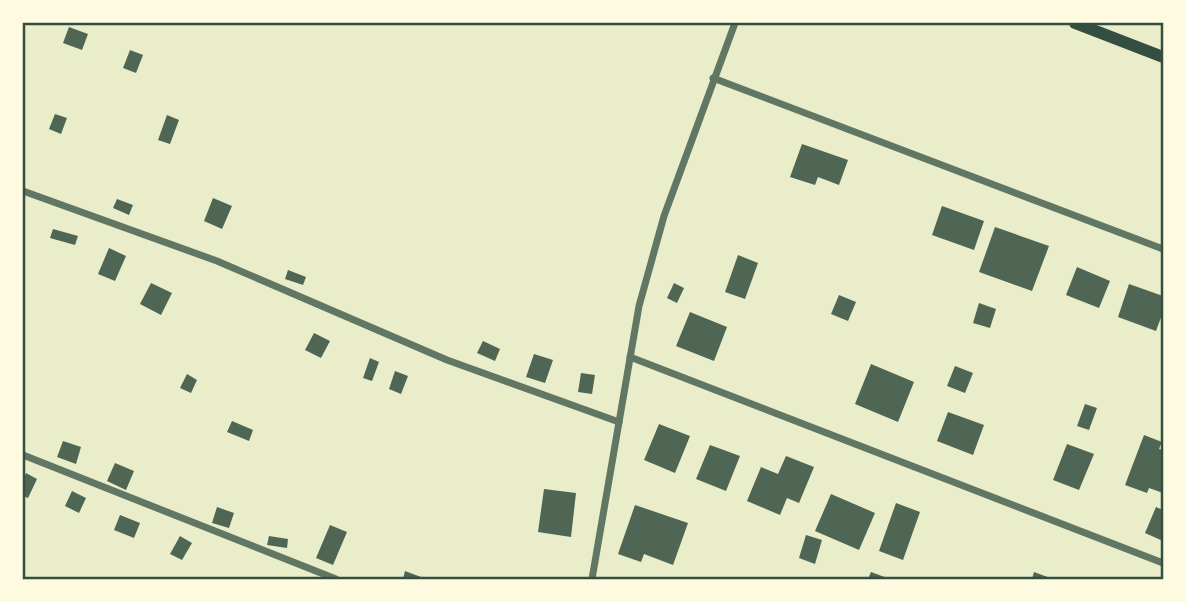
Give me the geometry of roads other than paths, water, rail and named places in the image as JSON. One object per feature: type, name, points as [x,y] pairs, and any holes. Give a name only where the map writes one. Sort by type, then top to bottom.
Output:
[{"type":"main road","points":[[1075,23],[1163,57]]},
{"type":"street","points":[[592,579],[639,306],[664,216],[735,23]]},
{"type":"street","points":[[713,78],[1163,249]]},
{"type":"street","points":[[23,191],[217,261],[447,360],[619,422]]},
{"type":"street","points":[[630,358],[1163,563]]},
{"type":"street","points":[[23,454],[336,579]]}]
